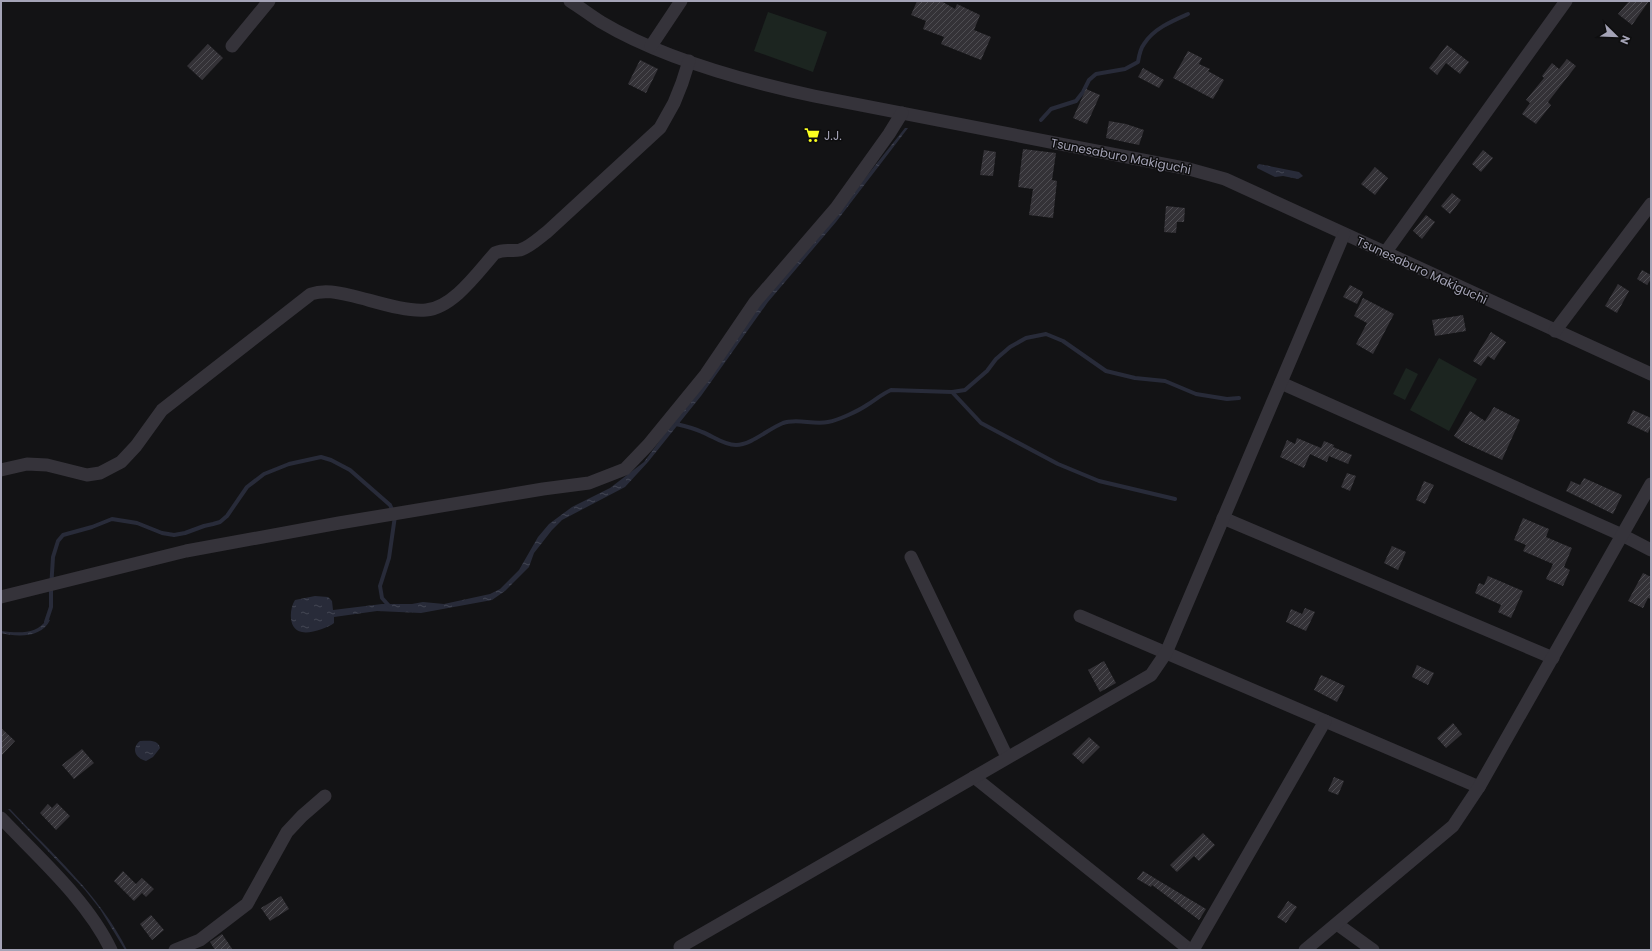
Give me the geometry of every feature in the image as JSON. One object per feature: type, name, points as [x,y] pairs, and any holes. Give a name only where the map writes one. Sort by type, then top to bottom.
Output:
[{"type":"street","points":[[232,46],[269,1]]},
{"type":"street","name":"Tsunesaburo Makiguchi","points":[[570,1],[601,22],[651,46],[688,61],[755,82],[789,91],[1207,174],[1245,187],[1384,253],[1651,374]]},
{"type":"street","points":[[651,46],[681,1]]},
{"type":"street","points":[[1384,253],[1566,1]]},
{"type":"street","points":[[1,470],[27,464],[47,465],[87,475],[100,473],[121,462],[136,446],[162,410],[311,294],[327,291],[400,308],[426,310],[440,307],[460,293],[496,253],[503,249],[520,250],[533,243],[660,128],[674,103],[682,83],[688,61]]},
{"type":"street","points":[[1,597],[186,551],[339,522],[589,483],[625,469],[648,445],[706,374],[755,302],[836,208],[889,134],[902,113]]},
{"type":"street","points":[[1555,331],[1651,204]]},
{"type":"street","points":[[680,947],[1151,675],[1166,653],[1344,234]]},
{"type":"street","points":[[1281,383],[1622,535],[1651,550]]},
{"type":"street","points":[[1305,950],[1454,826],[1479,787],[1651,484]]},
{"type":"street","points":[[1223,518],[1553,658]]},
{"type":"street","points":[[911,557],[1007,757]]},
{"type":"street","points":[[1080,616],[1479,787]]},
{"type":"street","points":[[1193,950],[1324,721]]},
{"type":"street","points":[[974,777],[1190,950]]},
{"type":"street","points":[[175,950],[200,940],[247,904],[287,832],[302,816],[325,796]]},
{"type":"street","points":[[1,818],[84,905],[106,939],[111,950]]},
{"type":"street","points":[[1337,924],[1373,950]]},
{"type":"shaded area","points":[[768,12],[827,32],[813,72],[754,51]]},
{"type":"shaded area","points":[[1439,358],[1477,379],[1449,431],[1410,410]]},
{"type":"shaded area","points":[[1406,368],[1418,374],[1405,400],[1393,394]]},
{"type":"water","points":[[905,128],[908,128],[836,222],[768,302],[701,396],[648,462],[625,487],[562,520],[534,553],[529,567],[505,591],[492,600],[421,613],[377,611],[334,617],[334,623],[328,627],[314,631],[302,632],[294,627],[291,614],[295,600],[315,596],[328,597],[332,601],[333,610],[382,604],[412,604],[423,602],[444,604],[490,594],[500,589],[519,570],[538,537],[549,524],[572,507],[610,488],[644,462],[749,318],[833,218]]},
{"type":"water","points":[[1259,164],[1299,172],[1303,176],[1298,179],[1283,176],[1275,177],[1257,168]]},
{"type":"water","points":[[47,619],[50,620],[46,626],[35,633],[28,635],[14,635],[1,633],[1,631],[27,632],[38,628]]},
{"type":"water","points":[[140,741],[155,742],[160,748],[153,757],[146,761],[142,760],[139,758],[135,750]]},
{"type":"water","points":[[8,809],[10,809],[74,875],[103,911],[127,950],[125,950],[100,909],[85,890]]},
{"type":"building","points":[[917,1],[941,1],[955,9],[957,4],[980,15],[974,30],[991,37],[981,60],[941,44],[944,37],[923,29],[926,21],[911,15]]},
{"type":"building","points":[[1629,1],[1649,1],[1632,25],[1618,14]]},
{"type":"building","points":[[208,44],[223,58],[202,80],[187,66]]},
{"type":"building","points":[[1447,45],[1469,62],[1460,74],[1446,63],[1437,75],[1429,68]]},
{"type":"building","points":[[1188,51],[1202,58],[1199,64],[1210,69],[1208,71],[1224,80],[1213,99],[1173,78]]},
{"type":"building","points":[[1567,59],[1576,66],[1548,102],[1551,105],[1536,124],[1522,114],[1530,103],[1526,100],[1544,78],[1542,76],[1552,63],[1559,69]]},
{"type":"building","points":[[640,60],[658,69],[646,93],[628,84]]},
{"type":"building","points":[[1143,68],[1164,80],[1159,88],[1138,77]]},
{"type":"building","points":[[1086,89],[1100,95],[1087,124],[1073,118]]},
{"type":"building","points":[[1109,121],[1126,124],[1144,130],[1139,145],[1106,138]]},
{"type":"building","points":[[1023,149],[1056,153],[1052,180],[1057,181],[1053,218],[1029,215],[1033,189],[1018,187]]},
{"type":"building","points":[[984,150],[996,152],[993,176],[980,175]]},
{"type":"building","points":[[1483,150],[1493,158],[1481,172],[1472,164]]},
{"type":"building","points":[[1375,167],[1388,178],[1375,195],[1361,184]]},
{"type":"building","points":[[1452,193],[1461,200],[1450,214],[1441,206]]},
{"type":"building","points":[[1166,206],[1185,208],[1184,222],[1177,222],[1176,233],[1164,232]]},
{"type":"building","points":[[1426,215],[1435,222],[1422,239],[1413,231]]},
{"type":"building","points":[[1642,270],[1651,275],[1651,279],[1647,285],[1637,279]]},
{"type":"building","points":[[1618,284],[1629,291],[1617,313],[1605,306]]},
{"type":"building","points":[[1350,285],[1363,292],[1357,304],[1343,297]]},
{"type":"building","points":[[1363,298],[1394,314],[1373,354],[1356,344],[1367,323],[1354,316]]},
{"type":"building","points":[[1463,315],[1466,331],[1435,336],[1432,320]]},
{"type":"building","points":[[1491,332],[1506,342],[1494,360],[1488,356],[1481,366],[1473,361]]},
{"type":"building","points":[[1494,407],[1520,420],[1502,460],[1463,442],[1454,436],[1470,411],[1485,421]]},
{"type":"building","points":[[1633,410],[1651,418],[1651,426],[1648,433],[1627,423]]},
{"type":"building","points":[[1297,438],[1321,448],[1324,441],[1334,445],[1333,447],[1352,455],[1348,464],[1329,456],[1327,462],[1310,454],[1304,468],[1280,457],[1287,440],[1295,444]]},
{"type":"building","points":[[1347,473],[1356,476],[1350,491],[1341,487]]},
{"type":"building","points":[[1584,478],[1622,495],[1613,514],[1566,491],[1571,481],[1580,485]]},
{"type":"building","points":[[1424,481],[1434,485],[1425,504],[1416,500]]},
{"type":"building","points":[[1523,518],[1549,529],[1546,537],[1572,548],[1564,567],[1570,570],[1563,586],[1546,579],[1553,564],[1523,551],[1526,545],[1514,540]]},
{"type":"building","points":[[1392,546],[1406,552],[1398,570],[1384,563]]},
{"type":"building","points":[[1643,573],[1651,577],[1651,599],[1648,598],[1643,608],[1628,601]]},
{"type":"building","points":[[1488,576],[1523,591],[1511,618],[1498,612],[1501,605],[1475,593],[1479,583],[1484,585]]},
{"type":"building","points":[[1305,608],[1315,612],[1306,631],[1286,622],[1291,609],[1302,614]]},
{"type":"building","points":[[1104,661],[1116,683],[1100,692],[1088,670]]},
{"type":"building","points":[[1417,665],[1434,673],[1428,685],[1412,677]]},
{"type":"building","points":[[1321,675],[1345,686],[1337,702],[1314,690]]},
{"type":"building","points":[[1453,723],[1462,734],[1446,748],[1437,738]]},
{"type":"building","points":[[1,728],[15,741],[1,756]]},
{"type":"building","points":[[1089,737],[1100,747],[1083,764],[1072,754]]},
{"type":"building","points":[[82,749],[94,763],[74,779],[62,765]]},
{"type":"building","points":[[1334,777],[1344,781],[1338,795],[1328,791]]},
{"type":"building","points":[[57,803],[70,816],[56,830],[40,813],[48,804],[52,808]]},
{"type":"building","points":[[1203,833],[1215,845],[1199,861],[1194,856],[1177,872],[1170,865]]},
{"type":"building","points":[[123,871],[136,884],[142,878],[154,889],[146,897],[142,893],[134,901],[114,881]]},
{"type":"building","points":[[1143,871],[1206,909],[1199,920],[1152,885],[1151,887],[1137,879]]},
{"type":"building","points":[[281,896],[289,909],[270,921],[261,908]]},
{"type":"building","points":[[1288,901],[1297,907],[1286,923],[1277,917]]},
{"type":"building","points":[[151,915],[164,930],[152,940],[140,924]]},
{"type":"building","points":[[222,934],[233,950],[215,950],[210,942]]},
{"type":"waterway","points":[[1041,120],[1051,109],[1076,101],[1083,92],[1089,80],[1096,74],[1125,69],[1138,62],[1142,48],[1152,34],[1163,26],[1188,14]]},
{"type":"waterway","points":[[676,424],[696,429],[727,444],[736,445],[748,442],[783,423],[794,421],[822,423],[837,419],[859,410],[891,390],[952,392],[965,390],[987,371],[996,359],[1010,347],[1026,338],[1046,334],[1063,341],[1106,371],[1135,378],[1165,381],[1196,394],[1227,399],[1239,398]]},
{"type":"waterway","points":[[952,392],[981,423],[1058,464],[1099,481],[1175,499]]},
{"type":"waterway","points":[[46,622],[51,607],[53,557],[58,541],[63,535],[92,527],[112,519],[137,523],[162,533],[174,535],[185,533],[220,522],[227,516],[247,487],[264,474],[289,464],[321,457],[331,460],[350,470],[390,505],[395,516],[389,558],[380,586],[382,598],[391,608]]},
{"type":"place","name":"J.J.","points":[[812,135]]}]
